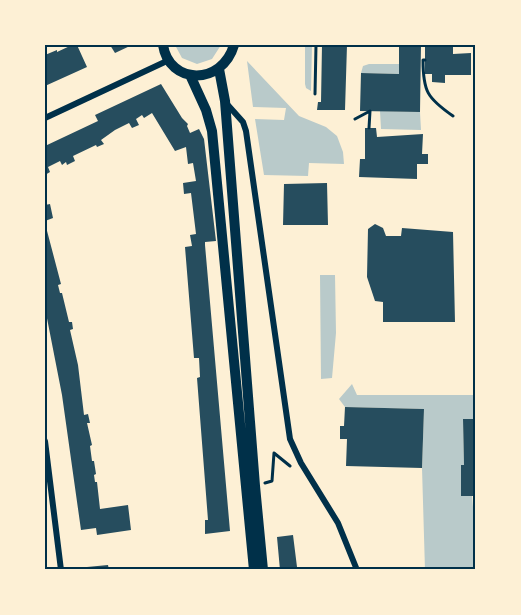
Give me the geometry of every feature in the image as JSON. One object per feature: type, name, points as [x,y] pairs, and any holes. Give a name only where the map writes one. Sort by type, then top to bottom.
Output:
[{"type":"main road","points":[[163,45],[169,60],[177,69],[190,75],[205,75],[219,69],[231,54],[234,45]]},
{"type":"main road","points":[[219,69],[225,101],[263,570]]},
{"type":"main road","points":[[190,75],[206,110],[212,131],[254,570]]},
{"type":"street","points":[[45,118],[169,60]]},
{"type":"street","points":[[225,101],[243,122],[246,131],[290,439],[301,463],[338,523],[357,570]]},
{"type":"street","points":[[45,441],[61,570]]},
{"type":"path","points":[[315,94],[316,45]]},
{"type":"path","points":[[425,60],[423,60],[423,83],[437,105],[453,116]]},
{"type":"path","points":[[355,119],[370,111],[369,128]]},
{"type":"path","points":[[255,486],[272,481],[274,453],[292,468],[301,463]]},
{"type":"shaded area","points":[[175,45],[221,45],[212,59],[197,64],[182,58]]},
{"type":"shaded area","points":[[305,45],[312,45],[311,91],[306,88],[305,84]]},
{"type":"shaded area","points":[[247,61],[299,116],[326,127],[337,136],[343,152],[344,164],[309,163],[308,176],[264,175],[255,119],[284,120],[286,108],[253,107]]},
{"type":"shaded area","points":[[399,64],[399,74],[361,73],[363,66]]},
{"type":"shaded area","points":[[380,111],[420,112],[421,130],[381,129]]},
{"type":"shaded area","points":[[320,275],[335,275],[336,333],[332,378],[321,379]]},
{"type":"shaded area","points":[[352,384],[357,395],[476,395],[476,419],[463,419],[464,465],[461,465],[461,495],[472,496],[476,570],[425,570],[422,468],[424,409],[345,407],[339,399]]},
{"type":"building","points":[[77,45],[87,67],[45,86],[45,55]]},
{"type":"building","points":[[110,45],[132,45],[115,53]]},
{"type":"building","points":[[322,45],[347,45],[345,110],[317,110],[318,102],[321,102]]},
{"type":"building","points":[[399,45],[421,45],[420,112],[360,111],[361,73],[399,74]]},
{"type":"building","points":[[425,45],[453,45],[453,54],[471,53],[471,75],[445,75],[445,83],[432,82],[432,74],[425,74]]},
{"type":"building","points":[[161,84],[188,124],[190,133],[199,129],[204,139],[216,241],[205,242],[205,245],[230,531],[205,534],[205,520],[208,520],[197,378],[200,377],[199,358],[194,358],[185,247],[192,246],[190,235],[196,234],[191,193],[184,194],[183,183],[196,181],[193,163],[188,164],[186,147],[175,151],[152,113],[144,118],[142,115],[136,119],[139,125],[132,128],[129,123],[101,140],[104,144],[97,147],[96,145],[73,156],[75,161],[62,165],[60,161],[48,167],[50,172],[45,175],[45,146],[98,121],[95,115]]},
{"type":"building","points":[[365,128],[376,128],[377,137],[423,134],[422,154],[428,154],[428,164],[417,164],[417,179],[359,177],[360,159],[365,159]]},
{"type":"building","points":[[327,183],[328,225],[283,225],[284,184]]},
{"type":"building","points":[[50,204],[53,218],[45,221],[45,205]]},
{"type":"building","points":[[375,224],[383,228],[386,236],[401,236],[402,228],[453,232],[455,322],[383,322],[383,302],[375,301],[367,277],[368,229]]},
{"type":"building","points":[[46,227],[61,284],[58,285],[60,293],[62,293],[69,322],[72,322],[73,329],[70,330],[78,365],[84,415],[88,414],[90,423],[87,423],[100,509],[128,505],[131,530],[97,535],[96,528],[81,530],[62,395],[45,308]]},
{"type":"building","points":[[345,407],[424,409],[422,468],[346,466],[347,439],[340,439],[340,426],[344,426]]},
{"type":"building","points":[[463,419],[476,419],[476,496],[461,496],[461,465],[464,465]]},
{"type":"building","points":[[293,535],[297,567],[306,568],[306,570],[280,570],[277,537]]},
{"type":"building","points":[[108,565],[109,570],[86,570],[87,567]]}]
